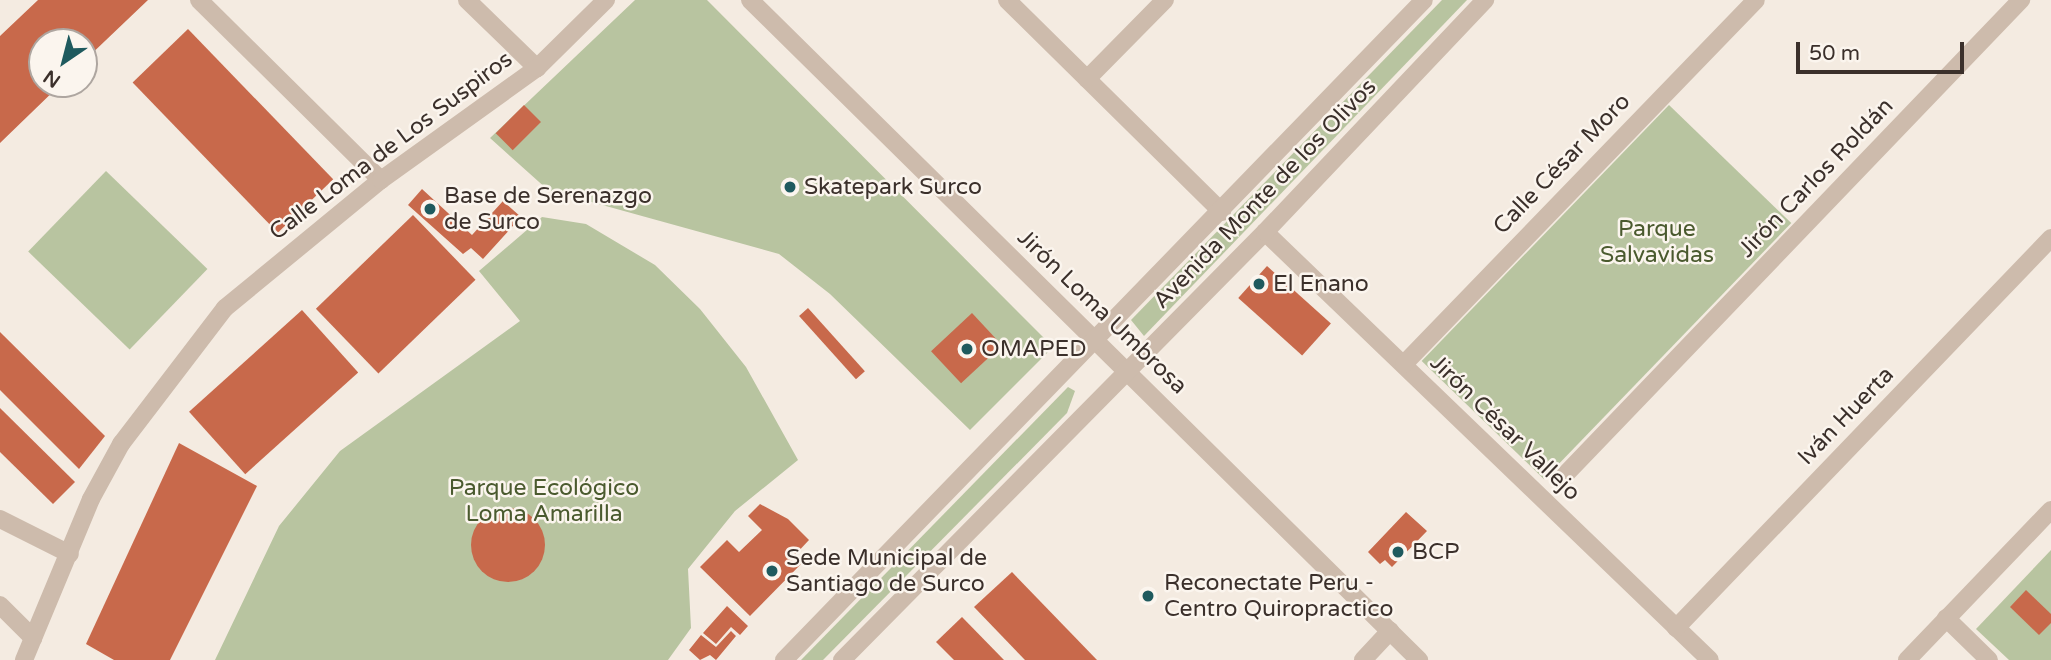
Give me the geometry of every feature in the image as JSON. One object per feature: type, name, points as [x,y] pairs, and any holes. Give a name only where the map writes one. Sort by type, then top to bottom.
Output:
[{"type":"street","points":[[199,0],[381,180]]},
{"type":"street","points":[[467,0],[537,68]]},
{"type":"street","name":"Calle Loma de Los Suspiros","points":[[24,660],[91,499],[121,444],[190,348],[225,308],[266,271],[381,180],[537,68],[606,0]]},
{"type":"street","name":"Jirón Loma Umbrosa","points":[[750,0],[1419,660]]},
{"type":"street","points":[[1007,0],[1222,212]]},
{"type":"street","points":[[1087,79],[1165,0]]},
{"type":"street","name":"Avenida Monte de los Olivos","points":[[785,660],[1094,339],[1222,212],[1424,0]]},
{"type":"street","name":"Avenida Monte de los Olivos","points":[[847,658],[1265,232],[1485,0]]},
{"type":"street","name":"Calle César Moro","points":[[1404,364],[1756,0]]},
{"type":"street","name":"Jirón Carlos Roldán","points":[[1560,480],[2021,0]]},
{"type":"street","name":"Jirón César Vallejo","points":[[1265,232],[1710,660]]},
{"type":"street","name":"Iván Huerta","points":[[1675,628],[2051,238]]},
{"type":"street","points":[[1906,660],[2051,509]]},
{"type":"street","points":[[0,519],[70,554]]},
{"type":"street","points":[[0,605],[33,638]]},
{"type":"street","points":[[1946,618],[1989,660]]},
{"type":"street","points":[[1363,660],[1390,631]]},
{"type":"green space","points":[[635,0],[707,0],[1053,347],[970,430],[830,294],[779,254],[548,190],[490,138]]},
{"type":"green space","points":[[1442,0],[1467,0],[1144,336],[1131,320]]},
{"type":"green space","name":"Parque Salvavidas","points":[[1669,105],[1791,223],[1544,479],[1422,361]]},
{"type":"green space","points":[[106,171],[207,269],[130,350],[28,252]]},
{"type":"green space","name":"Parque Ecológico Loma Amarilla","points":[[542,217],[586,224],[655,265],[700,309],[746,367],[798,460],[735,511],[688,569],[691,628],[668,660],[215,660],[279,526],[340,451],[520,321],[479,271]]},
{"type":"green space","points":[[1068,387],[1075,391],[1067,413],[823,660],[801,660]]},
{"type":"green space","points":[[2051,550],[2051,660],[2009,660],[1976,629]]},
{"type":"building","points":[[38,0],[148,0],[98,48],[98,28],[28,28],[28,98],[47,98],[0,143],[0,36]]},
{"type":"building","points":[[188,29],[333,179],[278,233],[133,82]]},
{"type":"building","points":[[524,105],[541,122],[513,150],[496,133]]},
{"type":"building","points":[[422,189],[472,235],[503,201],[521,217],[483,259],[471,248],[463,254],[408,205]]},
{"type":"building","points":[[413,215],[476,280],[378,374],[316,309]]},
{"type":"building","points":[[1267,266],[1331,324],[1302,356],[1238,298]]},
{"type":"building","points":[[808,308],[865,371],[856,379],[799,316]]},
{"type":"building","points":[[302,310],[358,372],[245,474],[189,412]]},
{"type":"building","name":"OMAPED","points":[[972,313],[1002,345],[961,383],[931,351]]},
{"type":"building","points":[[0,332],[105,436],[79,469],[0,390]]},
{"type":"building","points":[[0,408],[75,482],[53,504],[0,452]]},
{"type":"building","points":[[179,443],[257,486],[170,660],[114,660],[86,644]]},
{"type":"building","points":[[760,504],[788,519],[809,540],[794,556],[802,563],[750,616],[700,567],[727,540],[739,552],[762,530],[748,516]]},
{"type":"building","points":[[508,508],[529,514],[539,524],[545,545],[539,566],[529,576],[508,582],[487,576],[477,566],[471,545],[477,524],[487,514]]},
{"type":"building","points":[[1406,512],[1427,531],[1392,567],[1385,560],[1380,564],[1368,552]]},
{"type":"building","points":[[1012,572],[1097,660],[1025,660],[974,607]]},
{"type":"building","points":[[2026,590],[2051,614],[2051,623],[2039,635],[2010,607]]},
{"type":"building","points":[[727,606],[748,626],[740,635],[731,627],[716,644],[703,633]]},
{"type":"building","points":[[962,617],[1004,660],[954,660],[936,642]]},
{"type":"building","points":[[731,631],[736,636],[716,660],[710,655],[700,660],[689,650],[701,635],[716,647]]},
{"type":"place","name":"Skatepark Surco","points":[[790,187]]},
{"type":"place","name":"Base de Serenazgo de Surco","points":[[430,209]]},
{"type":"place","name":"El Enano","points":[[1259,284]]},
{"type":"place","name":"OMAPED","points":[[967,349]]},
{"type":"place","name":"BCP","points":[[1398,552]]},
{"type":"place","name":"Sede Municipal de Santiago de Surco","points":[[772,571]]},
{"type":"place","name":"Reconectate Peru - Centro Quiropractico","points":[[1148,596]]}]
